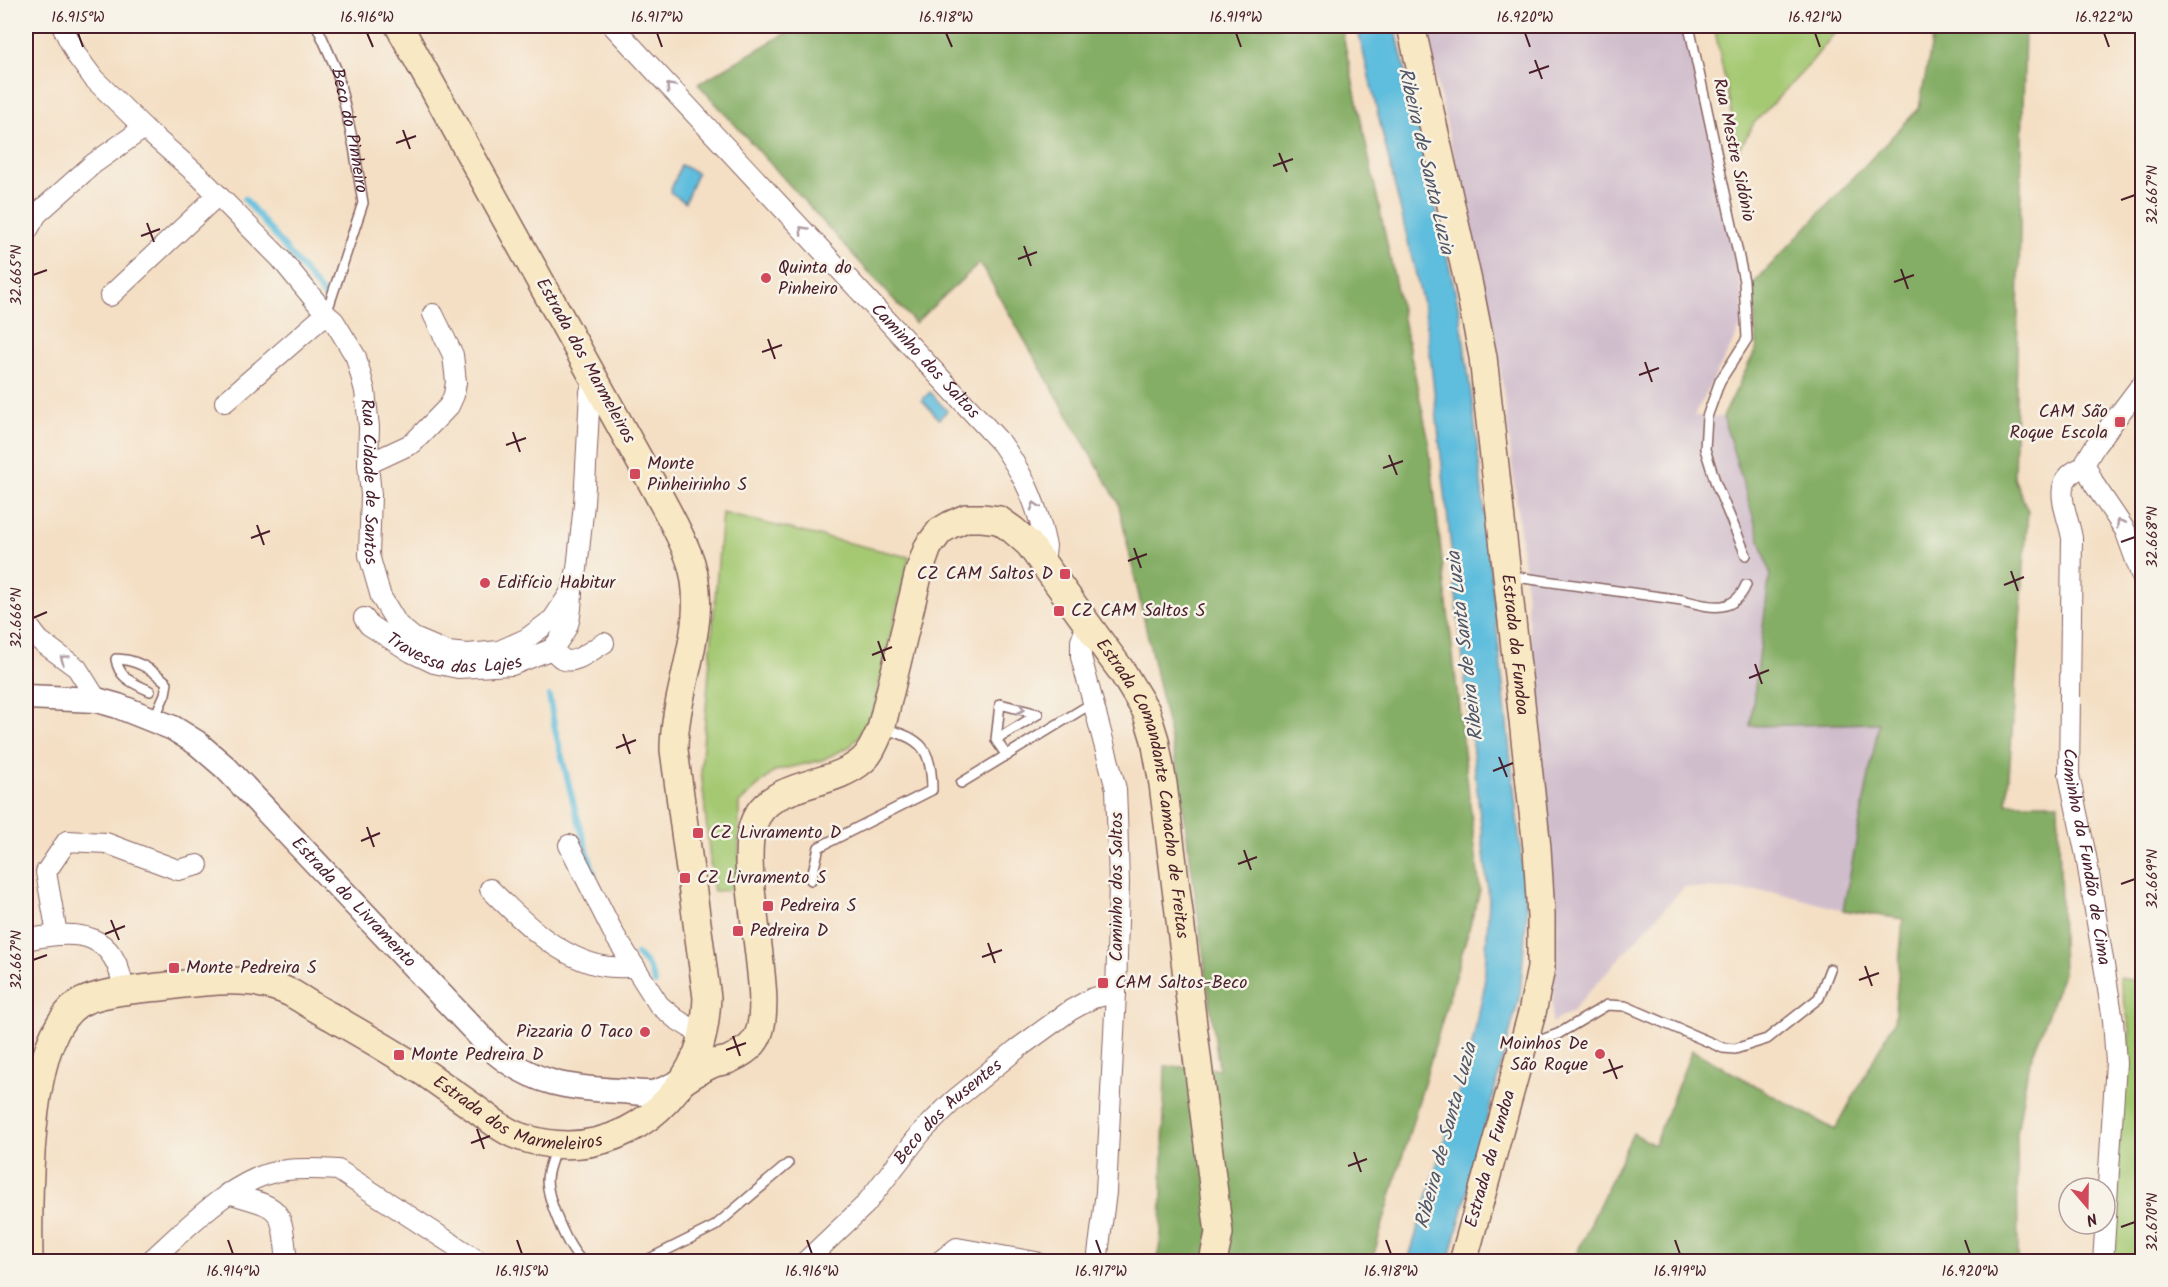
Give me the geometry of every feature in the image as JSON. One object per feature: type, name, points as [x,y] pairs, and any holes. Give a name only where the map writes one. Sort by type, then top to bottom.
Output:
[{"type":"main road","name":"Estrada dos Marmeleiros","points":[[29,1262],[28,1188],[35,1116],[41,1075],[48,1049],[61,1020],[79,1004],[106,995],[213,982],[241,981],[270,986],[290,993],[399,1055],[504,1129],[523,1138],[556,1145],[603,1141],[630,1130],[653,1115],[671,1096],[698,1052],[706,1016],[707,998],[674,750],[674,726],[696,621],[697,596],[693,573],[683,542],[399,26]]},
{"type":"main road","name":"Estrada da Fundoa","points":[[1411,26],[1483,357],[1537,848],[1541,916],[1541,968],[1532,1013],[1463,1262]]},
{"type":"main road","name":"Estrada Comandante Camacho de Freitas","points":[[681,1081],[712,1063],[732,1059],[754,1042],[760,1030],[763,1017],[762,994],[750,875],[749,842],[757,814],[766,804],[789,791],[846,772],[864,759],[881,729],[919,572],[928,547],[940,531],[966,518],[999,520],[1029,544],[1123,674],[1146,711],[1155,740],[1163,784],[1211,1160],[1219,1233],[1214,1262]]},
{"type":"street","name":"Rua Cidade de Santos","points":[[62,26],[77,56],[94,80],[200,177],[280,258],[334,321],[356,357],[365,391],[369,427],[368,464],[371,495],[369,555],[382,599],[398,625],[414,638],[447,652],[468,654],[499,651],[526,639],[554,619],[572,590],[577,569],[589,439],[590,392],[594,377]]},
{"type":"street","name":"Caminho dos Saltos","points":[[613,26],[1002,444],[1020,471],[1034,503],[1046,546],[1045,554],[1040,561]]},
{"type":"street","points":[[26,233],[37,213],[93,164],[144,128]]},
{"type":"street","points":[[110,296],[218,195]]},
{"type":"street","points":[[225,402],[326,314]]},
{"type":"street","points":[[368,464],[413,443],[449,406],[454,395],[456,382],[453,355],[433,314]]},
{"type":"street","points":[[2142,384],[2086,461],[2094,484],[2124,530],[2142,577]]},
{"type":"street","name":"Caminho da Fundão de Cima","points":[[2086,466],[2069,474],[2062,488],[2063,504],[2069,518],[2072,538],[2069,775],[2086,856],[2113,1020],[2116,1063],[2103,1262]]},
{"type":"street","name":"Travessa das Lajes","points":[[364,618],[376,630],[411,652],[434,663],[458,668],[512,665],[552,649],[564,634],[571,619],[572,590]]},
{"type":"street","points":[[26,623],[39,640],[77,668],[97,700]]},
{"type":"street","name":"Caminho dos Saltos","points":[[1087,626],[1081,641],[1081,657],[1116,789],[1119,883],[1106,1192],[1097,1262]]},
{"type":"street","name":"Travessa das Lajes","points":[[552,649],[568,661],[604,643]]},
{"type":"street","name":"Estrada do Livramento","points":[[26,697],[97,700],[154,719],[197,743],[226,768],[478,1035],[508,1062],[523,1072],[548,1082],[576,1088],[654,1093],[681,1081]]},
{"type":"street","points":[[57,934],[46,872],[67,841],[106,843],[177,870],[198,865]]},
{"type":"street","points":[[569,844],[615,936],[659,1005],[702,1035]]},
{"type":"street","points":[[490,889],[522,922],[555,946],[586,961],[604,966],[635,967]]},
{"type":"street","points":[[26,940],[57,934],[85,936],[106,946],[116,958],[124,992]]},
{"type":"street","name":"Beco dos Ausentes","points":[[805,1262],[865,1205],[921,1133],[953,1101],[1017,1049],[1071,1010],[1093,998],[1116,993]]},
{"type":"street","points":[[148,1262],[228,1193],[262,1176],[285,1170],[338,1170],[480,1262]]},
{"type":"street","points":[[228,1193],[268,1205],[276,1211],[284,1226],[287,1262]]},
{"type":"street","points":[[939,1262],[957,1248],[1036,1262]]},
{"type":"lane","name":"Beco do Pinheiro","points":[[317,26],[337,71],[354,147],[363,203],[326,314]]},
{"type":"lane","name":"Rua Mestre Sidónio","points":[[1689,26],[1744,281],[1748,339],[1720,381],[1707,417],[1705,449],[1716,484],[1746,555]]},
{"type":"lane","points":[[1508,576],[1536,578],[1725,607],[1742,595],[1746,585]]},
{"type":"lane","points":[[150,691],[129,681],[121,674],[117,668],[116,659],[128,660],[145,666],[167,683],[165,694],[154,719]]},
{"type":"lane","points":[[961,783],[1094,702]]},
{"type":"lane","points":[[996,740],[1038,714],[1000,704],[996,740],[1007,756]]},
{"type":"lane","points":[[811,880],[819,847],[932,790],[930,760],[919,743],[902,733],[881,729]]},
{"type":"lane","points":[[1523,1047],[1558,1035],[1607,1005],[1616,1004],[1722,1048],[1735,1049],[1751,1046],[1767,1039],[1819,998],[1824,990],[1830,969]]},
{"type":"lane","points":[[556,1145],[547,1179],[551,1197],[562,1230],[583,1262]]},
{"type":"lane","points":[[643,1262],[715,1226],[789,1164]]},
{"type":"shaded area","points":[[1424,26],[1690,26],[1743,298],[1742,325],[1694,416],[1723,417],[1770,573],[1750,725],[1879,722],[1843,910],[1775,892],[1684,887],[1571,1012],[1552,1023],[1554,950],[1525,576],[1507,419],[1498,351]]},
{"type":"green space","points":[[798,26],[1341,26],[1428,437],[1480,891],[1372,1261],[1157,1261],[1161,1236],[1165,1066],[1219,1069],[1179,777],[1118,502],[980,263],[915,323],[698,84]]},
{"type":"green space","points":[[1714,26],[1840,26],[1808,66],[1754,123],[1739,150]]},
{"type":"green space","points":[[1935,26],[2025,26],[2014,478],[2028,511],[2007,803],[2058,803],[2063,974],[2028,1067],[2017,1133],[2018,1261],[1573,1261],[1633,1133],[1654,1145],[1692,1050],[1835,1130],[1894,1022],[1903,919],[1843,910],[1879,723],[1750,726],[1770,573],[1723,417],[1757,347],[1752,285],[1919,108]]},
{"type":"green space","points":[[722,513],[909,557],[871,720],[851,746],[822,760],[775,771],[739,803],[739,890],[713,891],[701,769]]},
{"type":"green space","points":[[2119,978],[2142,982],[2142,1261],[2106,1262],[2109,1236],[2117,1236],[2117,1176],[2115,1176],[2130,1029]]},
{"type":"water","name":"Ribeira de Santa Luzia","points":[[1357,26],[1395,26],[1460,314],[1474,416],[1527,910],[1520,994],[1449,1261],[1408,1261],[1470,1054],[1484,989],[1489,900],[1426,317]]},
{"type":"water","points":[[681,165],[697,173],[685,202],[670,192]]},
{"type":"water","points":[[930,392],[947,411],[939,419],[922,400]]},
{"type":"waterway","points":[[245,199],[327,299]]},
{"type":"waterway","points":[[549,696],[575,809],[594,874]]},
{"type":"waterway","points":[[637,954],[648,966],[655,983]]},
{"type":"place","name":"Quinta do Pinheiro","points":[[766,278]]},
{"type":"place","name":"CAM São Roque Escola","points":[[2120,422]]},
{"type":"place","name":"Monte Pinheirinho S","points":[[635,474]]},
{"type":"place","name":"CZ CAM Saltos D","points":[[1065,574]]},
{"type":"place","name":"Edifício Habitur","points":[[485,583]]},
{"type":"place","name":"CZ CAM Saltos S","points":[[1059,611]]},
{"type":"place","name":"CZ Livramento D","points":[[698,833]]},
{"type":"place","name":"CZ Livramento S","points":[[685,878]]},
{"type":"place","name":"Pedreira S","points":[[768,906]]},
{"type":"place","name":"Pedreira D","points":[[738,931]]},
{"type":"place","name":"Monte Pedreira S","points":[[174,968]]},
{"type":"place","name":"CAM Saltos-Beco","points":[[1103,983]]},
{"type":"place","name":"Pizzaria O Taco","points":[[645,1032]]},
{"type":"place","name":"Moinhos De São Roque","points":[[1600,1054]]},
{"type":"place","name":"Monte Pedreira D","points":[[399,1055]]}]
